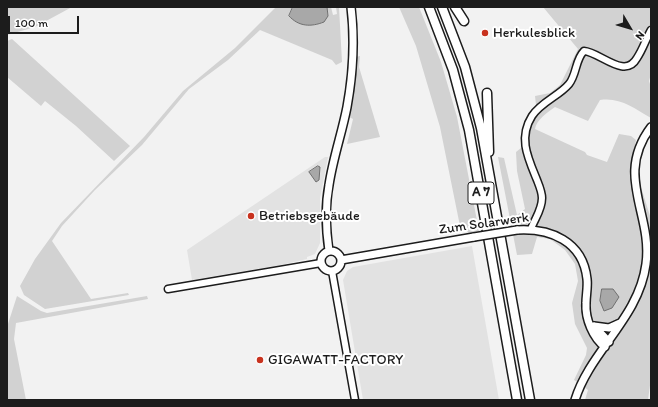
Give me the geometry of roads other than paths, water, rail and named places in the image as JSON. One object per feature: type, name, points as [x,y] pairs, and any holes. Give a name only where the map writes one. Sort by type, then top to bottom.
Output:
[{"type":"highway","name":"A 7","points":[[430,7],[453,70],[469,130],[517,400]]},
{"type":"highway","name":"A 7","points":[[442,7],[465,67],[489,164],[530,400]]},
{"type":"highway","points":[[455,7],[464,21]]},
{"type":"highway","points":[[487,93],[489,164]]},
{"type":"main road","points":[[329,252],[327,233],[329,185],[345,119],[351,75],[353,39],[351,7]]},
{"type":"main road","points":[[575,400],[586,375],[637,296],[646,263],[646,248],[634,174],[637,153],[641,142],[651,127]]},
{"type":"main road","name":"Zum Solarwerk","points":[[340,260],[517,230],[542,230],[558,236],[567,242],[578,255],[586,274],[586,308],[595,337],[607,344]]},
{"type":"main road","points":[[329,252],[336,253],[340,260],[339,267],[332,271],[324,269],[321,263],[322,256],[329,252]]},
{"type":"main road","points":[[592,324],[605,328],[612,327],[624,318]]},
{"type":"street","points":[[531,229],[540,210],[542,196],[524,143],[525,132],[532,116],[536,110],[564,90],[572,80],[578,58],[584,50],[620,66],[628,66],[638,58],[651,30]]},
{"type":"street","points":[[168,289],[321,263]]},
{"type":"street","points":[[332,271],[355,400]]},
{"type":"place","name":"Herkulesblick","points":[[485,33]]},
{"type":"place","name":"Betriebsgebäude","points":[[251,216]]},
{"type":"place","name":"GIGAWATT-FACTORY","points":[[260,360]]}]
